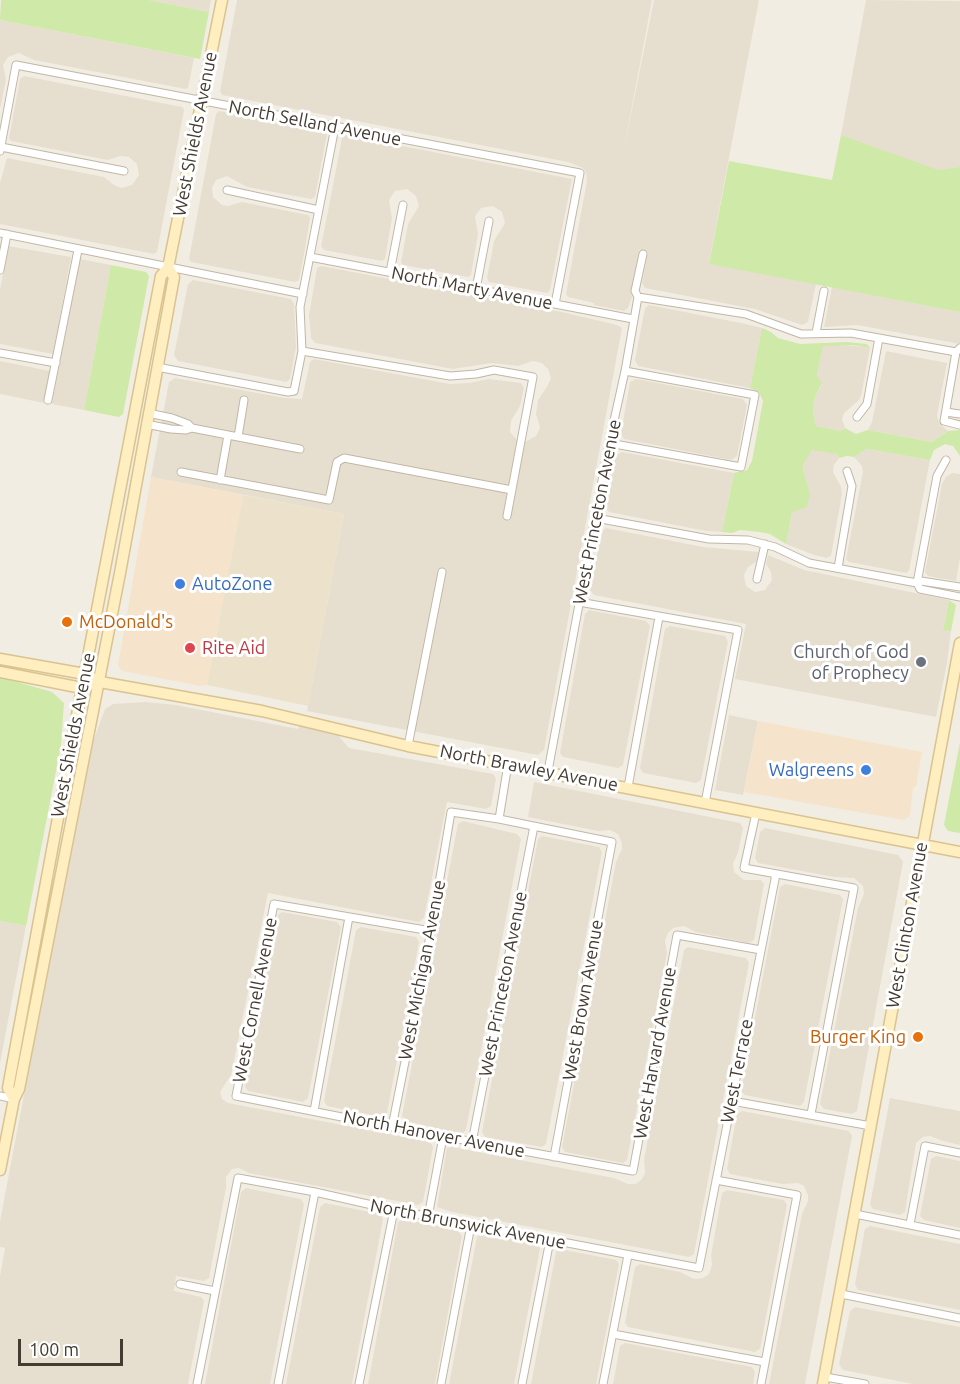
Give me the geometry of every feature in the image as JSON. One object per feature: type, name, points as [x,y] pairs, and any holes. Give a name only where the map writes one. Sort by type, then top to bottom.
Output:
[{"type":"street","name":"West Shields Avenue","points":[[14,1099],[8,1088],[82,688],[161,276],[168,268],[222,0]]},
{"type":"street","name":"North Selland Avenue","points":[[0,149],[16,65],[580,173],[555,304]]},
{"type":"street","points":[[157,367],[288,392],[294,391],[302,351],[300,317],[303,294],[335,127]]},
{"type":"street","points":[[0,149],[124,171]]},
{"type":"street","points":[[227,190],[319,210]]},
{"type":"street","points":[[390,272],[403,205]]},
{"type":"street","points":[[476,289],[489,221]]},
{"type":"street","points":[[0,270],[4,234],[303,294]]},
{"type":"street","points":[[48,400],[78,250]]},
{"type":"street","name":"West Princeton Avenue","points":[[548,771],[609,443],[625,371],[638,297],[635,291],[642,254]]},
{"type":"street","name":"North Marty Avenue","points":[[310,257],[633,319]]},
{"type":"street","name":"West Shields Avenue","points":[[0,1170],[14,1099],[19,1089],[100,682],[174,277],[168,268]]},
{"type":"street","points":[[816,333],[824,291]]},
{"type":"street","points":[[638,297],[746,314],[801,334],[851,333],[958,350],[944,421],[960,424]]},
{"type":"street","points":[[857,417],[867,404],[879,338]]},
{"type":"street","points":[[302,351],[450,376],[494,370],[533,377],[507,516]]},
{"type":"street","points":[[0,352],[56,363]]},
{"type":"street","points":[[609,443],[741,467],[755,396],[625,371]]},
{"type":"street","points":[[238,437],[244,400]]},
{"type":"street","points":[[946,412],[960,414]]},
{"type":"street","points":[[147,419],[172,418],[192,428]]},
{"type":"street","points":[[147,419],[171,429],[192,428],[300,449]]},
{"type":"street","points":[[132,429],[137,439],[129,486],[133,494]]},
{"type":"street","points":[[220,480],[228,435]]},
{"type":"street","points":[[181,472],[329,500],[337,462],[344,458],[512,490]]},
{"type":"street","points":[[946,460],[936,476],[916,583],[920,589],[960,597]]},
{"type":"street","points":[[838,568],[852,486],[847,471]]},
{"type":"street","points":[[117,507],[121,516],[116,543],[124,551]]},
{"type":"street","points":[[596,518],[709,539],[748,540],[765,544],[809,563],[916,583],[921,581],[960,587]]},
{"type":"street","points":[[757,579],[765,544]]},
{"type":"street","points":[[408,746],[442,572]]},
{"type":"street","points":[[579,602],[738,630],[705,803]]},
{"type":"street","points":[[628,787],[659,617]]},
{"type":"street","name":"West Clinton Avenue","points":[[824,1380],[960,643]]},
{"type":"street","name":"North Brawley Avenue","points":[[0,658],[85,674],[100,682],[262,711],[408,746],[548,771],[960,852]]},
{"type":"street","name":"North Brawley Avenue","points":[[0,672],[82,688],[100,682]]},
{"type":"street","points":[[508,764],[499,819],[534,826]]},
{"type":"street","name":"West Michigan Avenue","points":[[392,1127],[431,931],[451,812],[499,819]]},
{"type":"street","points":[[756,813],[744,868],[854,888],[811,1114]]},
{"type":"street","name":"West Princeton Avenue","points":[[472,1142],[534,826]]},
{"type":"street","name":"West Brown Avenue","points":[[534,826],[612,842],[554,1157]]},
{"type":"street","name":"West Terrace","points":[[699,1268],[776,874]]},
{"type":"street","name":"West Cornell Avenue","points":[[236,1096],[274,904],[349,917]]},
{"type":"street","points":[[314,1111],[349,917],[431,931]]},
{"type":"street","name":"West Harvard Avenue","points":[[633,1171],[677,935],[761,950]]},
{"type":"street","points":[[0,1096],[14,1099]]},
{"type":"street","name":"North Hanover Avenue","points":[[236,1096],[443,1137],[633,1171]]},
{"type":"street","points":[[732,1101],[872,1126]]},
{"type":"street","points":[[428,1217],[443,1137]]},
{"type":"street","points":[[910,1224],[926,1146],[960,1153]]},
{"type":"street","name":"North Brunswick Avenue","points":[[215,1291],[238,1178],[428,1217],[699,1268]]},
{"type":"street","points":[[716,1180],[797,1195],[761,1384]]},
{"type":"street","points":[[278,1384],[315,1192]]},
{"type":"street","points":[[359,1384],[394,1210]]},
{"type":"street","points":[[855,1214],[960,1235]]},
{"type":"street","points":[[441,1384],[471,1225]]},
{"type":"street","points":[[522,1384],[550,1240]]},
{"type":"street","points":[[603,1384],[628,1255]]},
{"type":"street","points":[[180,1284],[215,1291],[197,1384]]},
{"type":"street","points":[[841,1294],[960,1318]]},
{"type":"street","points":[[613,1334],[765,1362]]},
{"type":"street","points":[[824,1380],[865,1384]]},
{"type":"shaded area","points":[[149,0],[211,0],[209,12]]},
{"type":"shaded area","points":[[237,0],[652,0],[623,154],[654,0],[759,0],[709,263],[816,284],[808,322],[802,325],[755,309],[645,288],[642,283],[648,252],[639,250],[632,297],[628,308],[624,311],[568,297],[566,294],[587,181],[583,168],[568,162],[222,95],[220,91]]},
{"type":"shaded area","points":[[866,0],[960,1],[960,167],[938,171],[841,135]]},
{"type":"shaded area","points":[[0,20],[194,58],[188,88],[34,60],[19,53],[8,57],[3,65],[6,79],[0,109]]},
{"type":"shaded area","points":[[24,76],[182,107],[184,110],[157,252],[154,254],[0,224],[0,183],[7,158],[104,177],[122,188],[132,185],[139,175],[137,164],[129,157],[120,156],[108,160],[11,141],[9,138],[20,79]]},
{"type":"shaded area","points":[[219,111],[324,131],[327,134],[315,197],[311,199],[247,187],[227,176],[216,180],[212,188],[213,197],[222,205],[228,206],[242,202],[308,215],[310,218],[299,280],[295,282],[191,262],[189,259],[216,114]]},
{"type":"shaded area","points":[[346,135],[572,179],[550,290],[547,293],[489,282],[487,278],[494,241],[505,223],[502,212],[493,206],[481,208],[475,216],[478,234],[471,275],[468,277],[403,265],[401,262],[408,224],[419,206],[416,196],[407,189],[395,191],[389,200],[392,218],[385,259],[382,261],[324,250],[321,246],[342,138]]},
{"type":"shaded area","points":[[8,246],[71,257],[53,354],[0,344],[0,290]]},
{"type":"shaded area","points":[[80,259],[111,265],[84,410],[52,404]]},
{"type":"shaded area","points":[[321,266],[562,312],[622,328],[544,750],[538,755],[307,711],[344,514],[151,477],[169,382],[175,378],[302,399],[310,362],[314,359],[450,384],[489,379],[521,383],[524,388],[520,406],[511,421],[510,432],[518,441],[525,442],[536,436],[540,428],[536,414],[538,400],[551,378],[548,369],[542,363],[533,361],[518,366],[492,363],[453,369],[315,343],[311,338],[309,315],[317,268]]},
{"type":"shaded area","points":[[193,280],[291,299],[294,304],[296,347],[290,379],[286,382],[178,361],[174,355],[188,284]]},
{"type":"shaded area","points":[[832,287],[960,312],[960,344],[857,325],[824,327]]},
{"type":"shaded area","points":[[649,305],[762,328],[750,388],[638,366],[635,360],[645,308]]},
{"type":"shaded area","points":[[823,345],[870,348],[861,396],[844,413],[842,419],[845,428],[841,431],[816,426],[813,411],[815,397],[822,384],[817,375]]},
{"type":"shaded area","points":[[886,351],[947,363],[937,415],[939,423],[948,431],[932,442],[868,430],[872,422]]},
{"type":"shaded area","points":[[0,361],[50,371],[44,403],[0,394]]},
{"type":"shaded area","points":[[636,379],[743,399],[747,405],[737,456],[731,460],[624,439],[621,433],[630,382]]},
{"type":"shaded area","points":[[812,449],[837,454],[839,458],[834,465],[833,472],[842,494],[831,556],[827,558],[786,544],[792,512],[810,493],[803,471],[804,463]]},
{"type":"shaded area","points":[[867,449],[930,460],[909,571],[906,573],[849,562],[846,559],[863,472],[862,466],[854,457]]},
{"type":"shaded area","points":[[622,452],[734,473],[722,532],[706,531],[609,512],[606,508],[616,455]]},
{"type":"shaded area","points":[[952,473],[960,474],[960,558],[956,581],[928,576],[925,572],[942,484]]},
{"type":"shaded area","points":[[151,477],[243,495],[207,685],[201,686],[122,671],[118,665]]},
{"type":"shaded area","points":[[243,495],[344,514],[308,706],[207,685]]},
{"type":"shaded area","points":[[606,528],[703,547],[759,552],[756,562],[748,567],[744,575],[746,586],[755,592],[765,590],[772,580],[771,572],[766,564],[768,555],[804,570],[949,600],[943,629],[951,631],[936,717],[735,679],[746,624],[594,595],[590,590],[602,531]]},
{"type":"shaded area","points":[[589,610],[646,621],[650,626],[623,765],[618,768],[563,757],[560,753],[585,614]]},
{"type":"shaded area","points":[[670,626],[725,636],[728,642],[701,780],[696,783],[643,773],[640,768],[665,629]]},
{"type":"shaded area","points":[[146,702],[176,705],[298,729],[299,726],[336,733],[349,748],[493,774],[496,779],[491,806],[486,809],[447,802],[424,918],[419,922],[268,893],[231,1075],[220,1092],[222,1099],[228,1103],[430,1142],[433,1147],[423,1202],[418,1205],[249,1173],[239,1168],[232,1169],[226,1177],[226,1188],[209,1278],[204,1281],[176,1276],[174,1291],[201,1297],[204,1301],[188,1384],[0,1384],[0,1276],[5,1248],[0,1247],[0,1221],[89,753],[105,709],[113,704]]},
{"type":"shaded area","points":[[729,715],[758,721],[743,795],[715,790]]},
{"type":"shaded area","points":[[758,721],[922,752],[916,786],[913,788],[910,816],[904,820],[744,792]]},
{"type":"shaded area","points":[[534,782],[740,823],[743,828],[738,853],[733,863],[734,872],[744,880],[761,880],[764,884],[754,940],[749,943],[696,932],[684,926],[673,928],[668,933],[665,941],[667,953],[627,1160],[623,1163],[565,1152],[562,1147],[616,862],[622,849],[622,843],[618,834],[610,830],[598,831],[528,817]]},
{"type":"shaded area","points":[[463,821],[517,834],[521,839],[466,1130],[462,1134],[406,1121],[402,1116],[458,824]]},
{"type":"shaded area","points":[[765,828],[898,855],[903,862],[857,1111],[852,1114],[824,1109],[820,1104],[858,908],[864,894],[863,886],[854,878],[834,877],[758,863],[755,858],[760,832]]},
{"type":"shaded area","points":[[542,836],[599,847],[602,852],[546,1144],[542,1147],[485,1137],[482,1132],[538,839]]},
{"type":"shaded area","points":[[785,884],[840,895],[843,899],[804,1102],[800,1106],[745,1095],[741,1091],[780,887]]},
{"type":"shaded area","points":[[282,912],[337,922],[341,927],[308,1098],[303,1102],[248,1091],[245,1086],[278,915]]},
{"type":"shaded area","points":[[0,921],[26,926],[0,1063]]},
{"type":"shaded area","points":[[361,927],[416,937],[419,942],[387,1113],[382,1117],[327,1106],[324,1101],[356,930]]},
{"type":"shaded area","points":[[688,947],[746,958],[749,963],[694,1254],[689,1257],[452,1212],[437,1207],[447,1148],[452,1147],[614,1178],[628,1184],[636,1184],[642,1179],[645,1173],[644,1159],[684,950]]},
{"type":"shaded area","points":[[890,1098],[960,1111],[960,1145],[930,1136],[923,1137],[916,1143],[905,1212],[900,1215],[873,1209],[870,1205]]},
{"type":"shaded area","points":[[742,1111],[849,1131],[852,1136],[805,1384],[769,1384],[802,1214],[808,1201],[808,1195],[804,1186],[798,1183],[782,1184],[730,1174],[727,1169],[737,1114]]},
{"type":"shaded area","points":[[936,1156],[960,1161],[960,1228],[924,1220],[920,1216],[931,1159]]},
{"type":"shaded area","points":[[246,1188],[301,1199],[304,1204],[270,1384],[205,1384],[241,1192]]},
{"type":"shaded area","points":[[727,1190],[784,1200],[787,1205],[760,1349],[755,1352],[628,1327],[625,1323],[635,1267],[640,1264],[680,1272],[694,1279],[703,1278],[709,1274],[722,1193]]},
{"type":"shaded area","points":[[325,1203],[380,1214],[383,1219],[352,1384],[286,1384],[320,1207]]},
{"type":"shaded area","points":[[403,1219],[456,1229],[462,1236],[435,1384],[368,1384],[398,1222]]},
{"type":"shaded area","points":[[870,1226],[960,1244],[960,1310],[858,1290],[855,1284],[865,1229]]},
{"type":"shaded area","points":[[482,1234],[537,1244],[540,1249],[514,1384],[449,1384],[477,1237]]},
{"type":"shaded area","points":[[560,1249],[616,1260],[619,1264],[596,1384],[531,1384],[556,1252]]},
{"type":"shaded area","points":[[855,1307],[960,1327],[960,1384],[913,1384],[843,1370],[839,1364],[850,1311]]},
{"type":"shaded area","points":[[625,1343],[752,1367],[755,1372],[753,1384],[613,1384],[620,1346]]},
{"type":"green space","points":[[1,0],[149,0],[209,12],[200,59],[0,20]]},
{"type":"green space","points":[[841,135],[938,170],[960,167],[960,312],[709,264],[729,161],[832,180]]},
{"type":"green space","points":[[111,265],[146,272],[149,276],[123,414],[119,417],[84,410]]},
{"type":"green space","points":[[762,328],[778,338],[800,344],[847,342],[867,344],[870,348],[852,345],[823,346],[817,375],[822,383],[815,397],[813,411],[816,426],[841,431],[845,428],[856,434],[868,430],[932,442],[948,431],[960,430],[960,456],[953,446],[945,444],[934,450],[930,460],[867,449],[854,457],[839,458],[837,454],[812,450],[804,463],[803,470],[810,493],[807,507],[792,512],[786,544],[770,534],[760,532],[740,530],[732,533],[722,532],[734,473],[747,470],[752,461],[763,401],[759,392],[750,388]]},
{"type":"green space","points":[[949,600],[956,605],[951,631],[943,630]]},
{"type":"green space","points":[[0,677],[52,692],[64,703],[61,745],[26,926],[0,921]]},
{"type":"green space","points":[[960,742],[960,833],[948,831],[944,825]]},
{"type":"place","name":"AutoZone","points":[[180,584]]},
{"type":"place","name":"McDonald's","points":[[67,622]]},
{"type":"place","name":"Rite Aid","points":[[190,648]]},
{"type":"place","name":"Church of God of Prophecy","points":[[921,662]]},
{"type":"place","name":"Walgreens","points":[[866,770]]},
{"type":"place","name":"Burger King","points":[[918,1037]]}]
